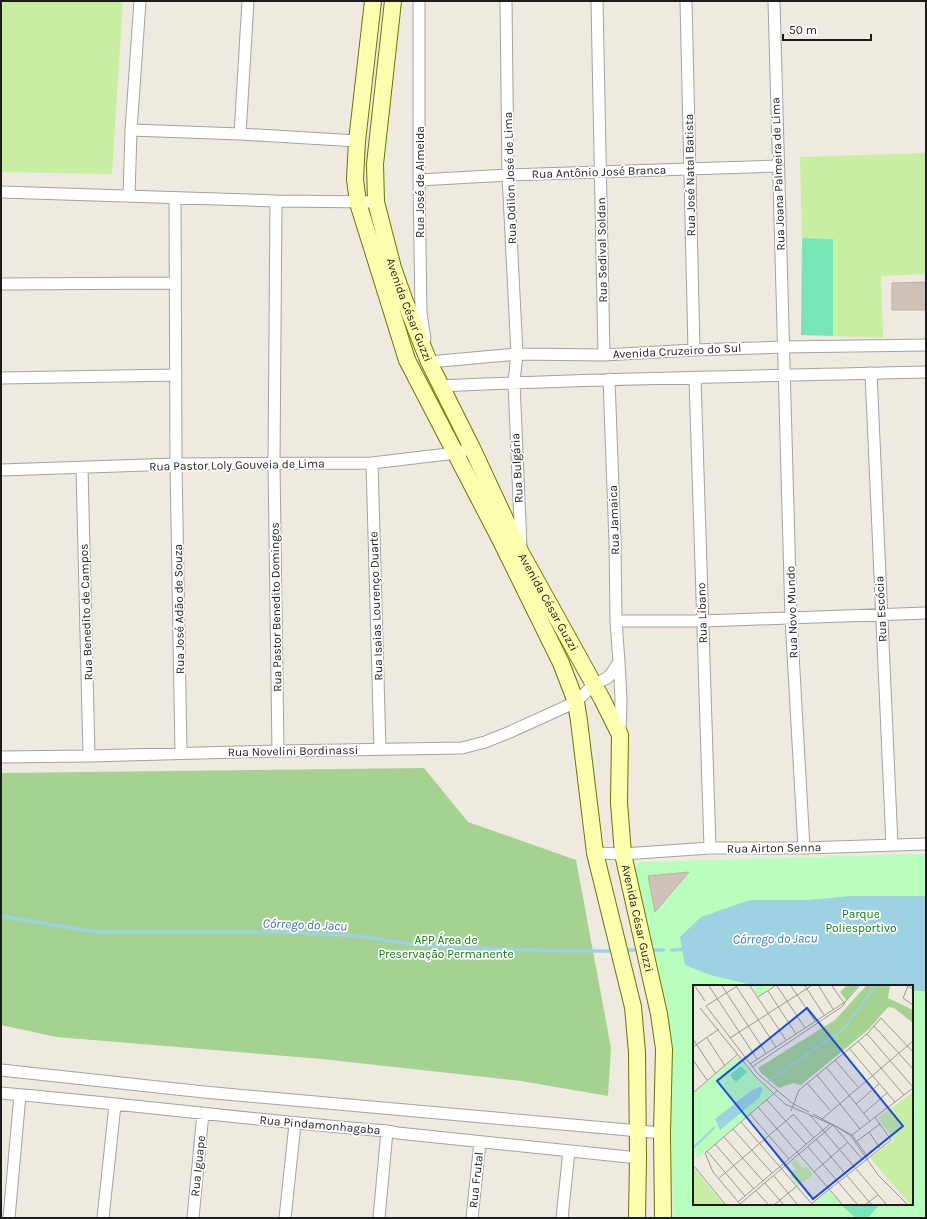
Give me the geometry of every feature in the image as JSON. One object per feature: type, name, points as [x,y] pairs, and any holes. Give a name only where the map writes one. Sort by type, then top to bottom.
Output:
[{"type":"street","points":[[129,196],[140,1]]},
{"type":"street","points":[[240,134],[248,1]]},
{"type":"street","name":"Avenida César Guzzi","points":[[374,1],[357,141],[355,179],[358,202],[407,360],[500,539],[561,663],[576,702],[580,721],[594,853],[633,1008],[637,1052],[637,1218]]},
{"type":"street","name":"Avenida César Guzzi","points":[[393,1],[375,164],[376,202],[393,268],[429,362],[472,448],[521,553],[602,699],[620,735],[619,803],[623,854],[646,953],[660,1021],[664,1049],[662,1133],[663,1218]]},
{"type":"street","name":"Rua José de Almeida","points":[[419,1],[421,313],[429,362]]},
{"type":"street","name":"Rua Odilon José de Lima","points":[[506,1],[508,175],[517,354],[514,382]]},
{"type":"street","name":"Rua Sedival Soldan","points":[[597,1],[604,355]]},
{"type":"street","name":"Rua José Natal Batista","points":[[686,1],[694,350]]},
{"type":"street","name":"Rua Joana Palmeira de Lima","points":[[774,1],[784,376]]},
{"type":"street","points":[[132,130],[240,134],[357,141]]},
{"type":"street","name":"Rua Antônio José Branca","points":[[419,180],[508,175],[778,166]]},
{"type":"street","points":[[1,192],[276,201],[376,202]]},
{"type":"street","name":"Rua José Adão de Souza","points":[[175,198],[176,464],[181,753]]},
{"type":"street","name":"Rua Pastor Benedito Domingos","points":[[276,201],[274,464],[278,751]]},
{"type":"street","points":[[1,284],[175,283]]},
{"type":"street","name":"Avenida Cruzeiro do Sul","points":[[429,362],[517,354],[604,355],[783,347],[926,345]]},
{"type":"street","name":"Avenida Cruzeiro do Sul","points":[[440,386],[609,378],[695,378],[926,372]]},
{"type":"street","name":"Rua Escócia","points":[[871,374],[892,845]]},
{"type":"street","points":[[1,378],[176,375]]},
{"type":"street","name":"Rua Novo Mundo","points":[[784,376],[791,618],[804,848]]},
{"type":"street","name":"Rua Jamaica","points":[[609,378],[615,543],[616,621],[619,662],[620,735]]},
{"type":"street","name":"Rua Líbano","points":[[695,378],[710,848]]},
{"type":"street","name":"Rua Bulgária","points":[[514,382],[521,553]]},
{"type":"street","name":"Rua Pastor Loly Gouveia de Lima","points":[[1,470],[176,464],[372,463],[456,453],[472,448]]},
{"type":"street","name":"Rua Isaias Lourenço Duarte","points":[[372,463],[380,749]]},
{"type":"street","name":"Rua Benedito de Campos","points":[[82,468],[89,756]]},
{"type":"street","points":[[616,621],[703,621],[926,613]]},
{"type":"street","points":[[576,702],[593,685],[607,678],[619,662]]},
{"type":"street","name":"Rua Novelini Bordinassi","points":[[1,757],[462,748],[485,742],[503,735],[576,702]]},
{"type":"street","points":[[580,721],[585,711],[594,705],[601,705],[608,712]]},
{"type":"street","name":"Rua Airton Senna","points":[[594,853],[623,854],[710,848],[804,848],[926,844]]},
{"type":"street","points":[[1,1070],[204,1092],[637,1132],[662,1133]]},
{"type":"street","name":"Rua Pindamonhagaba","points":[[1,1094],[204,1113],[295,1124],[387,1131],[638,1158]]},
{"type":"street","points":[[8,1218],[20,1095]]},
{"type":"street","points":[[103,1218],[115,1105]]},
{"type":"street","name":"Rua Iguape","points":[[193,1218],[204,1113]]},
{"type":"street","points":[[286,1218],[295,1124]]},
{"type":"street","points":[[379,1218],[387,1131]]},
{"type":"street","name":"Rua Frutal","points":[[472,1218],[480,1142]]},
{"type":"street","points":[[562,1218],[569,1151]]},
{"type":"green space","points":[[1,1],[123,1],[112,174],[1,172]]},
{"type":"green space","points":[[926,153],[926,274],[881,276],[883,338],[833,336],[833,239],[802,238],[800,157]]},
{"type":"green space","points":[[802,238],[833,239],[833,336],[801,335]]},
{"type":"green space","name":"APP Área de Preservação Permanente","points":[[424,768],[468,822],[576,860],[611,1048],[608,1096],[521,1081],[322,1059],[56,1037],[1,1025],[1,773]]},
{"type":"green space","name":"Parque Poliesportivo","points":[[926,854],[926,1218],[673,1218],[670,1035],[634,877],[635,867],[640,862]]},
{"type":"green space","points":[[841,1205],[879,1205],[868,1218],[856,1218]]},
{"type":"water","points":[[851,896],[926,896],[926,991],[913,991],[913,985],[752,985],[710,975],[685,965],[680,937],[701,917],[750,900],[808,900]]},
{"type":"building","points":[[926,282],[926,310],[892,310],[892,283]]},
{"type":"building","points":[[689,872],[655,912],[648,876]]},
{"type":"waterway","name":"Córrego do Jacu","points":[[1,916],[96,932],[278,932],[357,936],[424,946],[558,951],[609,951]]},
{"type":"waterway","name":"Córrego do Jacu","points":[[672,950],[687,949]]},
{"type":"waterway","name":"Córrego do Jacu","points":[[624,950],[638,950]]},
{"type":"waterway","name":"Córrego do Jacu","points":[[652,950],[663,950]]}]
